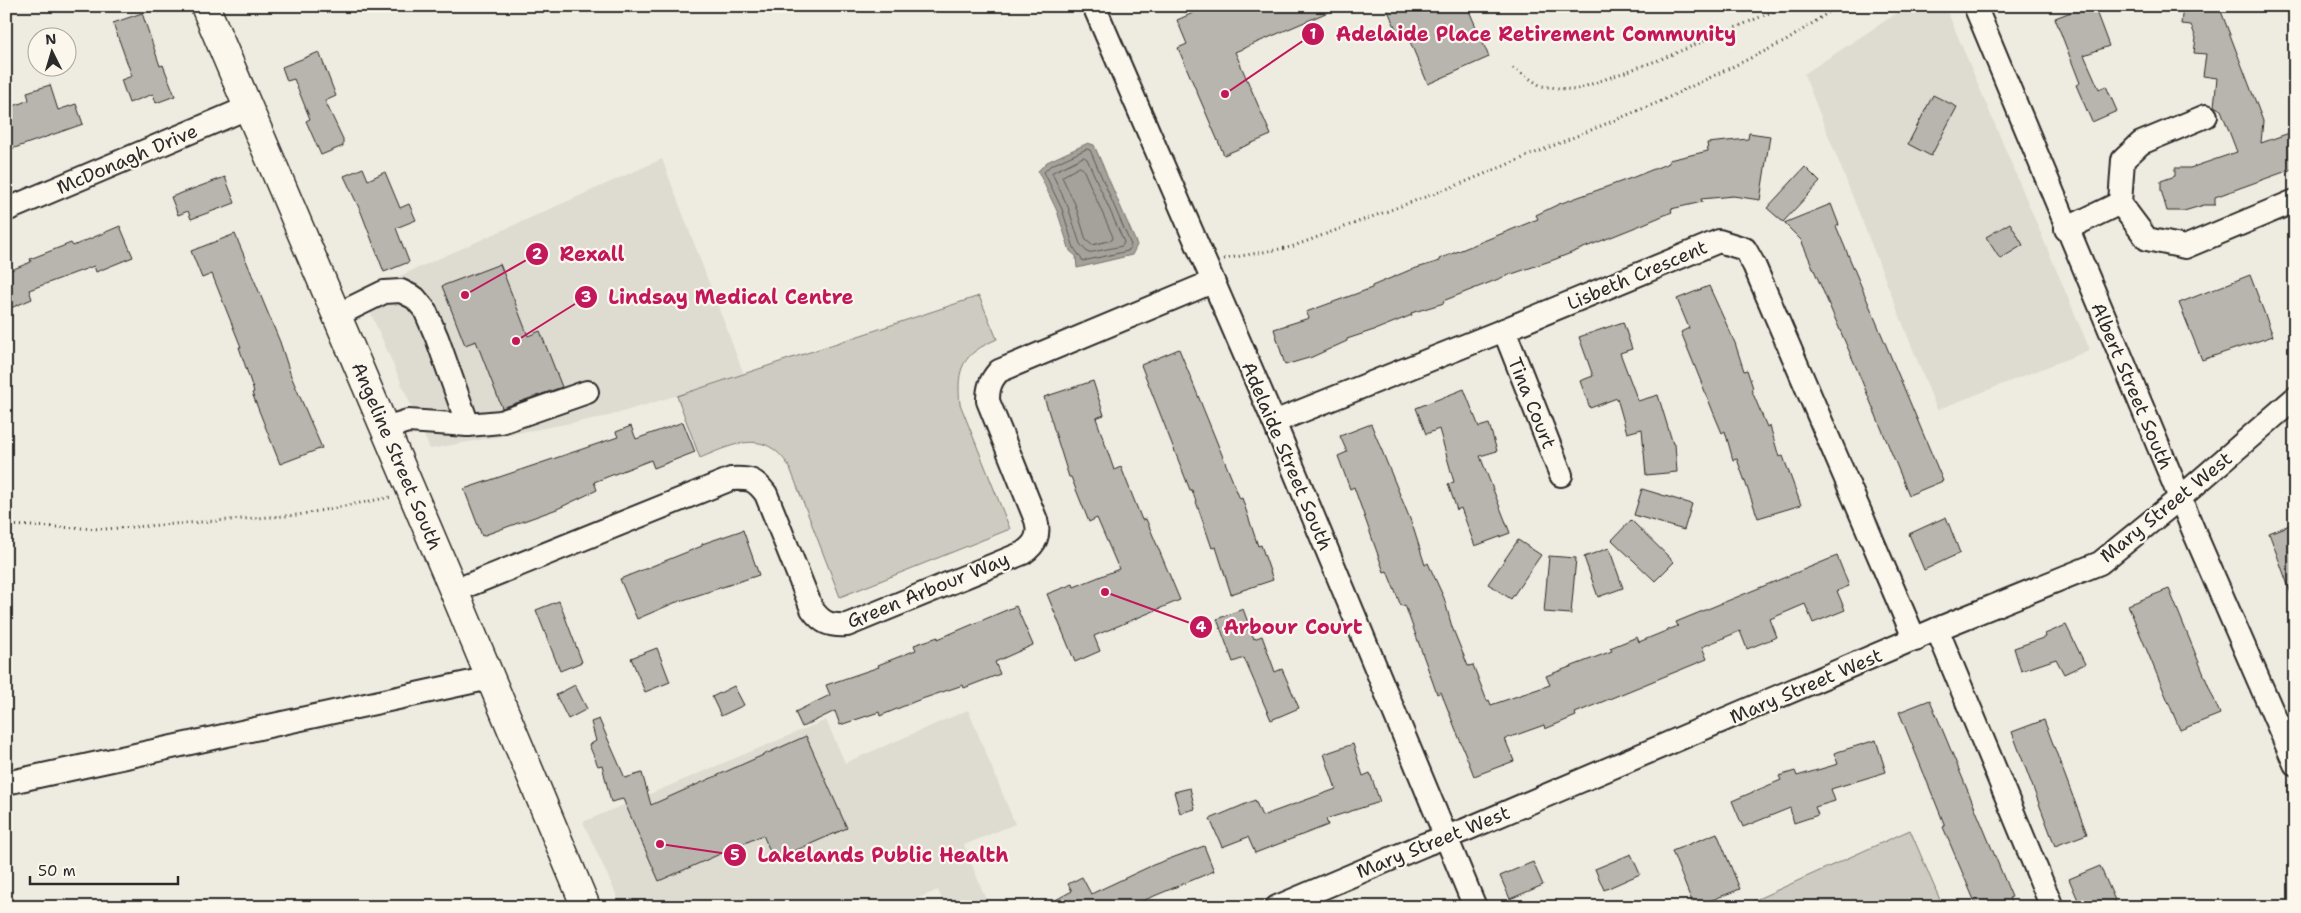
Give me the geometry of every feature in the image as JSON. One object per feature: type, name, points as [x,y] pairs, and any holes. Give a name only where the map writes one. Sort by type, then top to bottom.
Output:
[{"type":"main road","name":"Angeline Street South","points":[[205,6],[586,907]]},
{"type":"street","name":"Adelaide Street South","points":[[1094,6],[1208,274],[1274,422],[1448,837],[1475,907]]},
{"type":"street","name":"Albert Street South","points":[[1975,6],[2066,229],[2295,764]]},
{"type":"street","name":"McDonagh Drive","points":[[6,210],[247,108]]},
{"type":"street","points":[[2206,116],[2141,143],[2122,160],[2120,203],[2147,239],[2184,247],[2295,201]]},
{"type":"street","points":[[2066,229],[2120,203]]},
{"type":"street","name":"Lisbeth Crescent","points":[[1274,422],[1719,241],[1745,248],[1758,274],[1915,640]]},
{"type":"street","name":"Green Arbour Way","points":[[454,591],[731,479],[746,478],[758,483],[766,494],[812,609],[820,620],[832,626],[847,625],[1023,553],[1031,547],[1037,538],[1039,529],[988,401],[991,380],[999,371],[1208,274]]},
{"type":"street","points":[[337,315],[384,292],[401,291],[415,298],[425,310],[437,338],[468,425]]},
{"type":"street","name":"Tina Court","points":[[1504,330],[1561,475]]},
{"type":"street","points":[[385,428],[408,421],[468,425],[508,420],[586,392]]},
{"type":"street","name":"Mary Street West","points":[[1277,907],[1426,844],[1448,837],[1915,640],[1937,629],[2100,562],[2180,498],[2295,398]]},
{"type":"street","points":[[1937,629],[2052,907]]},
{"type":"street","points":[[6,783],[490,678]]},
{"type":"path","points":[[1514,68],[1541,86],[1575,90],[1664,58],[1786,6]]},
{"type":"path","points":[[1208,274],[1231,257],[1292,248],[1460,184],[1658,102],[1786,41],[1838,6]]},
{"type":"path","points":[[6,525],[105,529],[298,515],[412,493]]},
{"type":"shaded area","points":[[1908,6],[1945,6],[2090,350],[1937,410],[1804,74]]},
{"type":"shaded area","points":[[662,159],[744,375],[609,416],[430,449],[362,293]]},
{"type":"shaded area","points":[[979,296],[997,339],[976,350],[964,363],[959,380],[960,404],[1010,529],[840,597],[790,468],[781,455],[771,447],[749,442],[738,444],[700,458],[677,396]]},
{"type":"shaded area","points":[[968,710],[1015,824],[964,845],[989,907],[945,907],[938,890],[896,907],[622,907],[583,822],[826,720],[845,763]]},
{"type":"shaded area","points":[[1910,830],[1943,907],[1741,907],[1742,906]]},
{"type":"water","points":[[1088,143],[1094,145],[1137,245],[1132,255],[1077,268],[1076,256],[1070,251],[1057,211],[1038,171],[1047,162]]},
{"type":"building","points":[[1209,6],[1342,6],[1235,52],[1271,135],[1224,155],[1178,48],[1187,44],[1177,20]]},
{"type":"building","points":[[1386,6],[1467,6],[1489,57],[1428,84],[1405,30],[1398,34]]},
{"type":"building","points":[[2087,6],[2094,6],[2109,46],[2084,55],[2099,89],[2106,86],[2117,111],[2092,122],[2076,85],[2080,83],[2055,18]]},
{"type":"building","points":[[2183,6],[2219,6],[2263,121],[2261,143],[2295,131],[2295,168],[2215,197],[2215,205],[2204,205],[2184,211],[2167,211],[2161,190],[2161,181],[2175,176],[2175,168],[2190,168],[2237,152],[2221,110],[2214,106],[2217,78],[2203,76],[2206,54],[2194,53],[2196,38],[2191,25],[2181,24]]},
{"type":"building","points":[[142,13],[160,66],[163,65],[175,96],[156,103],[153,94],[129,103],[121,80],[132,76],[113,23]]},
{"type":"building","points":[[319,52],[336,96],[325,101],[343,139],[343,146],[321,155],[306,121],[310,119],[294,79],[287,81],[282,67]]},
{"type":"building","points":[[50,85],[58,110],[76,104],[83,124],[6,151],[6,109],[29,100],[27,92]]},
{"type":"building","points":[[1933,95],[1957,107],[1931,156],[1908,144]]},
{"type":"building","points":[[1749,133],[1770,136],[1760,200],[1733,196],[1701,199],[1702,202],[1671,209],[1672,212],[1641,225],[1556,259],[1506,276],[1443,301],[1444,303],[1411,313],[1412,315],[1347,339],[1347,341],[1312,357],[1285,365],[1274,329],[1309,318],[1306,312],[1372,288],[1372,286],[1410,270],[1440,261],[1439,259],[1538,219],[1536,215],[1559,204],[1669,163],[1669,160],[1708,151],[1707,143],[1748,139]]},
{"type":"building","points":[[1805,167],[1820,182],[1783,222],[1767,208]]},
{"type":"building","points":[[363,168],[368,180],[385,172],[400,208],[409,204],[416,220],[396,228],[409,262],[384,272],[361,212],[344,176]]},
{"type":"building","points":[[225,177],[235,203],[191,219],[188,211],[178,215],[171,197]]},
{"type":"building","points":[[1831,204],[1839,225],[1836,226],[1943,481],[1909,495],[1801,240],[1784,223]]},
{"type":"building","points":[[2010,223],[2023,245],[2000,259],[1986,237]]},
{"type":"building","points":[[120,226],[133,257],[96,272],[94,266],[29,290],[32,299],[6,310],[6,272],[31,262],[30,259],[71,243],[73,246]]},
{"type":"building","points":[[235,234],[280,342],[291,376],[322,448],[280,464],[252,393],[254,392],[239,347],[241,347],[212,274],[202,278],[191,251]]},
{"type":"building","points":[[500,264],[528,336],[540,331],[562,387],[502,408],[476,341],[465,345],[442,286]]},
{"type":"building","points":[[2250,275],[2273,336],[2202,360],[2179,303]]},
{"type":"building","points":[[1709,286],[1735,343],[1744,371],[1747,370],[1753,388],[1751,389],[1767,427],[1770,426],[1779,457],[1783,456],[1801,505],[1758,518],[1737,459],[1733,460],[1725,431],[1722,433],[1681,332],[1689,328],[1677,299]]},
{"type":"building","points":[[1623,322],[1632,349],[1620,353],[1638,401],[1658,395],[1673,444],[1675,444],[1677,472],[1646,475],[1642,429],[1627,433],[1617,398],[1590,408],[1580,381],[1593,376],[1579,337]]},
{"type":"building","points":[[1179,349],[1240,499],[1242,498],[1258,546],[1261,545],[1273,580],[1231,594],[1216,547],[1212,548],[1192,490],[1190,490],[1141,365]]},
{"type":"building","points":[[1093,381],[1104,415],[1096,418],[1114,470],[1121,467],[1142,520],[1146,519],[1180,600],[1094,636],[1100,651],[1075,662],[1047,594],[1073,584],[1074,587],[1119,569],[1097,518],[1089,522],[1071,477],[1069,477],[1044,397]]},
{"type":"building","points":[[1464,389],[1479,427],[1489,424],[1497,451],[1480,456],[1510,533],[1475,546],[1461,508],[1457,510],[1448,484],[1454,482],[1439,429],[1426,434],[1416,408]]},
{"type":"building","points":[[683,422],[695,452],[654,468],[651,460],[594,482],[597,490],[557,509],[482,536],[464,489],[618,437],[616,432],[631,426],[636,439]]},
{"type":"building","points":[[1371,424],[1412,524],[1425,565],[1428,563],[1444,598],[1452,627],[1468,666],[1473,665],[1487,701],[1489,700],[1491,705],[1550,685],[1546,676],[1612,651],[1610,648],[1637,637],[1639,642],[1678,626],[1676,622],[1837,556],[1849,586],[1837,591],[1845,610],[1813,623],[1805,604],[1770,619],[1777,637],[1747,649],[1740,631],[1702,647],[1707,659],[1575,713],[1576,716],[1545,729],[1544,725],[1505,739],[1514,761],[1474,776],[1441,692],[1437,694],[1405,605],[1401,606],[1387,571],[1384,572],[1354,487],[1350,489],[1338,456],[1347,452],[1340,436]]},
{"type":"building","points":[[1642,489],[1692,504],[1684,530],[1634,515]]},
{"type":"building","points":[[1946,517],[1960,553],[1924,570],[1909,534]]},
{"type":"building","points":[[1631,520],[1674,562],[1655,581],[1612,540]]},
{"type":"building","points":[[2295,523],[2295,598],[2293,599],[2269,533]]},
{"type":"building","points":[[743,530],[759,575],[674,603],[637,619],[620,579],[702,546],[702,544]]},
{"type":"building","points":[[1518,540],[1541,555],[1511,599],[1488,584]]},
{"type":"building","points":[[1609,548],[1623,588],[1598,597],[1584,557]]},
{"type":"building","points":[[1549,556],[1576,558],[1571,614],[1544,612]]},
{"type":"building","points":[[2169,589],[2220,714],[2180,730],[2128,605]]},
{"type":"building","points":[[559,601],[582,662],[560,671],[536,610]]},
{"type":"building","points":[[1016,606],[1033,645],[995,662],[1000,674],[964,688],[963,685],[916,701],[880,716],[879,712],[840,725],[835,711],[802,727],[795,712],[830,695],[826,685],[879,667],[878,665],[916,650],[914,645],[938,637],[938,639]]},
{"type":"building","points":[[1243,609],[1254,639],[1262,636],[1275,672],[1282,669],[1299,708],[1271,720],[1244,658],[1233,662],[1217,619]]},
{"type":"building","points":[[2066,625],[2085,664],[2064,674],[2056,659],[2021,671],[2014,648],[2046,637],[2045,634]]},
{"type":"building","points":[[657,648],[670,682],[645,692],[631,658]]},
{"type":"building","points":[[575,685],[587,709],[568,719],[556,695]]},
{"type":"building","points":[[734,686],[744,705],[721,716],[712,697]]},
{"type":"building","points":[[1930,700],[2012,897],[2009,898],[2013,907],[1977,907],[1943,827],[1945,826],[1899,712]]},
{"type":"building","points":[[599,719],[625,778],[642,773],[651,805],[806,736],[847,828],[774,860],[763,835],[659,881],[623,799],[611,802],[602,765],[598,766],[589,745],[596,741],[591,722]]},
{"type":"building","points":[[2044,720],[2087,834],[2055,846],[2012,732]]},
{"type":"building","points":[[1876,740],[1886,772],[1831,789],[1835,801],[1815,807],[1818,815],[1794,823],[1790,808],[1743,827],[1732,801],[1781,780],[1779,776],[1795,771],[1797,776],[1838,764],[1834,753]]},
{"type":"building","points":[[1353,744],[1363,776],[1370,773],[1380,802],[1326,819],[1328,825],[1255,853],[1248,837],[1222,847],[1210,819],[1255,800],[1262,816],[1336,789],[1324,754]]},
{"type":"building","points":[[1190,788],[1195,809],[1180,813],[1174,792]]},
{"type":"building","points":[[1717,833],[1740,889],[1694,907],[1672,851]]},
{"type":"building","points":[[1204,846],[1214,871],[1128,907],[1043,907],[1072,891],[1068,884],[1082,877],[1091,894],[1153,865]]},
{"type":"building","points":[[1631,854],[1640,874],[1604,890],[1595,869]]},
{"type":"building","points":[[1533,862],[1543,885],[1510,899],[1500,876]]},
{"type":"building","points":[[2100,866],[2118,907],[2081,907],[2069,879]]},
{"type":"place","name":"Adelaide Place Retirement Community","points":[[1225,94]]},
{"type":"place","name":"Rexall","points":[[465,295]]},
{"type":"place","name":"Lindsay Medical Centre","points":[[516,341]]},
{"type":"place","name":"Arbour Court","points":[[1105,592]]},
{"type":"place","name":"Lakelands Public Health","points":[[660,844]]}]
